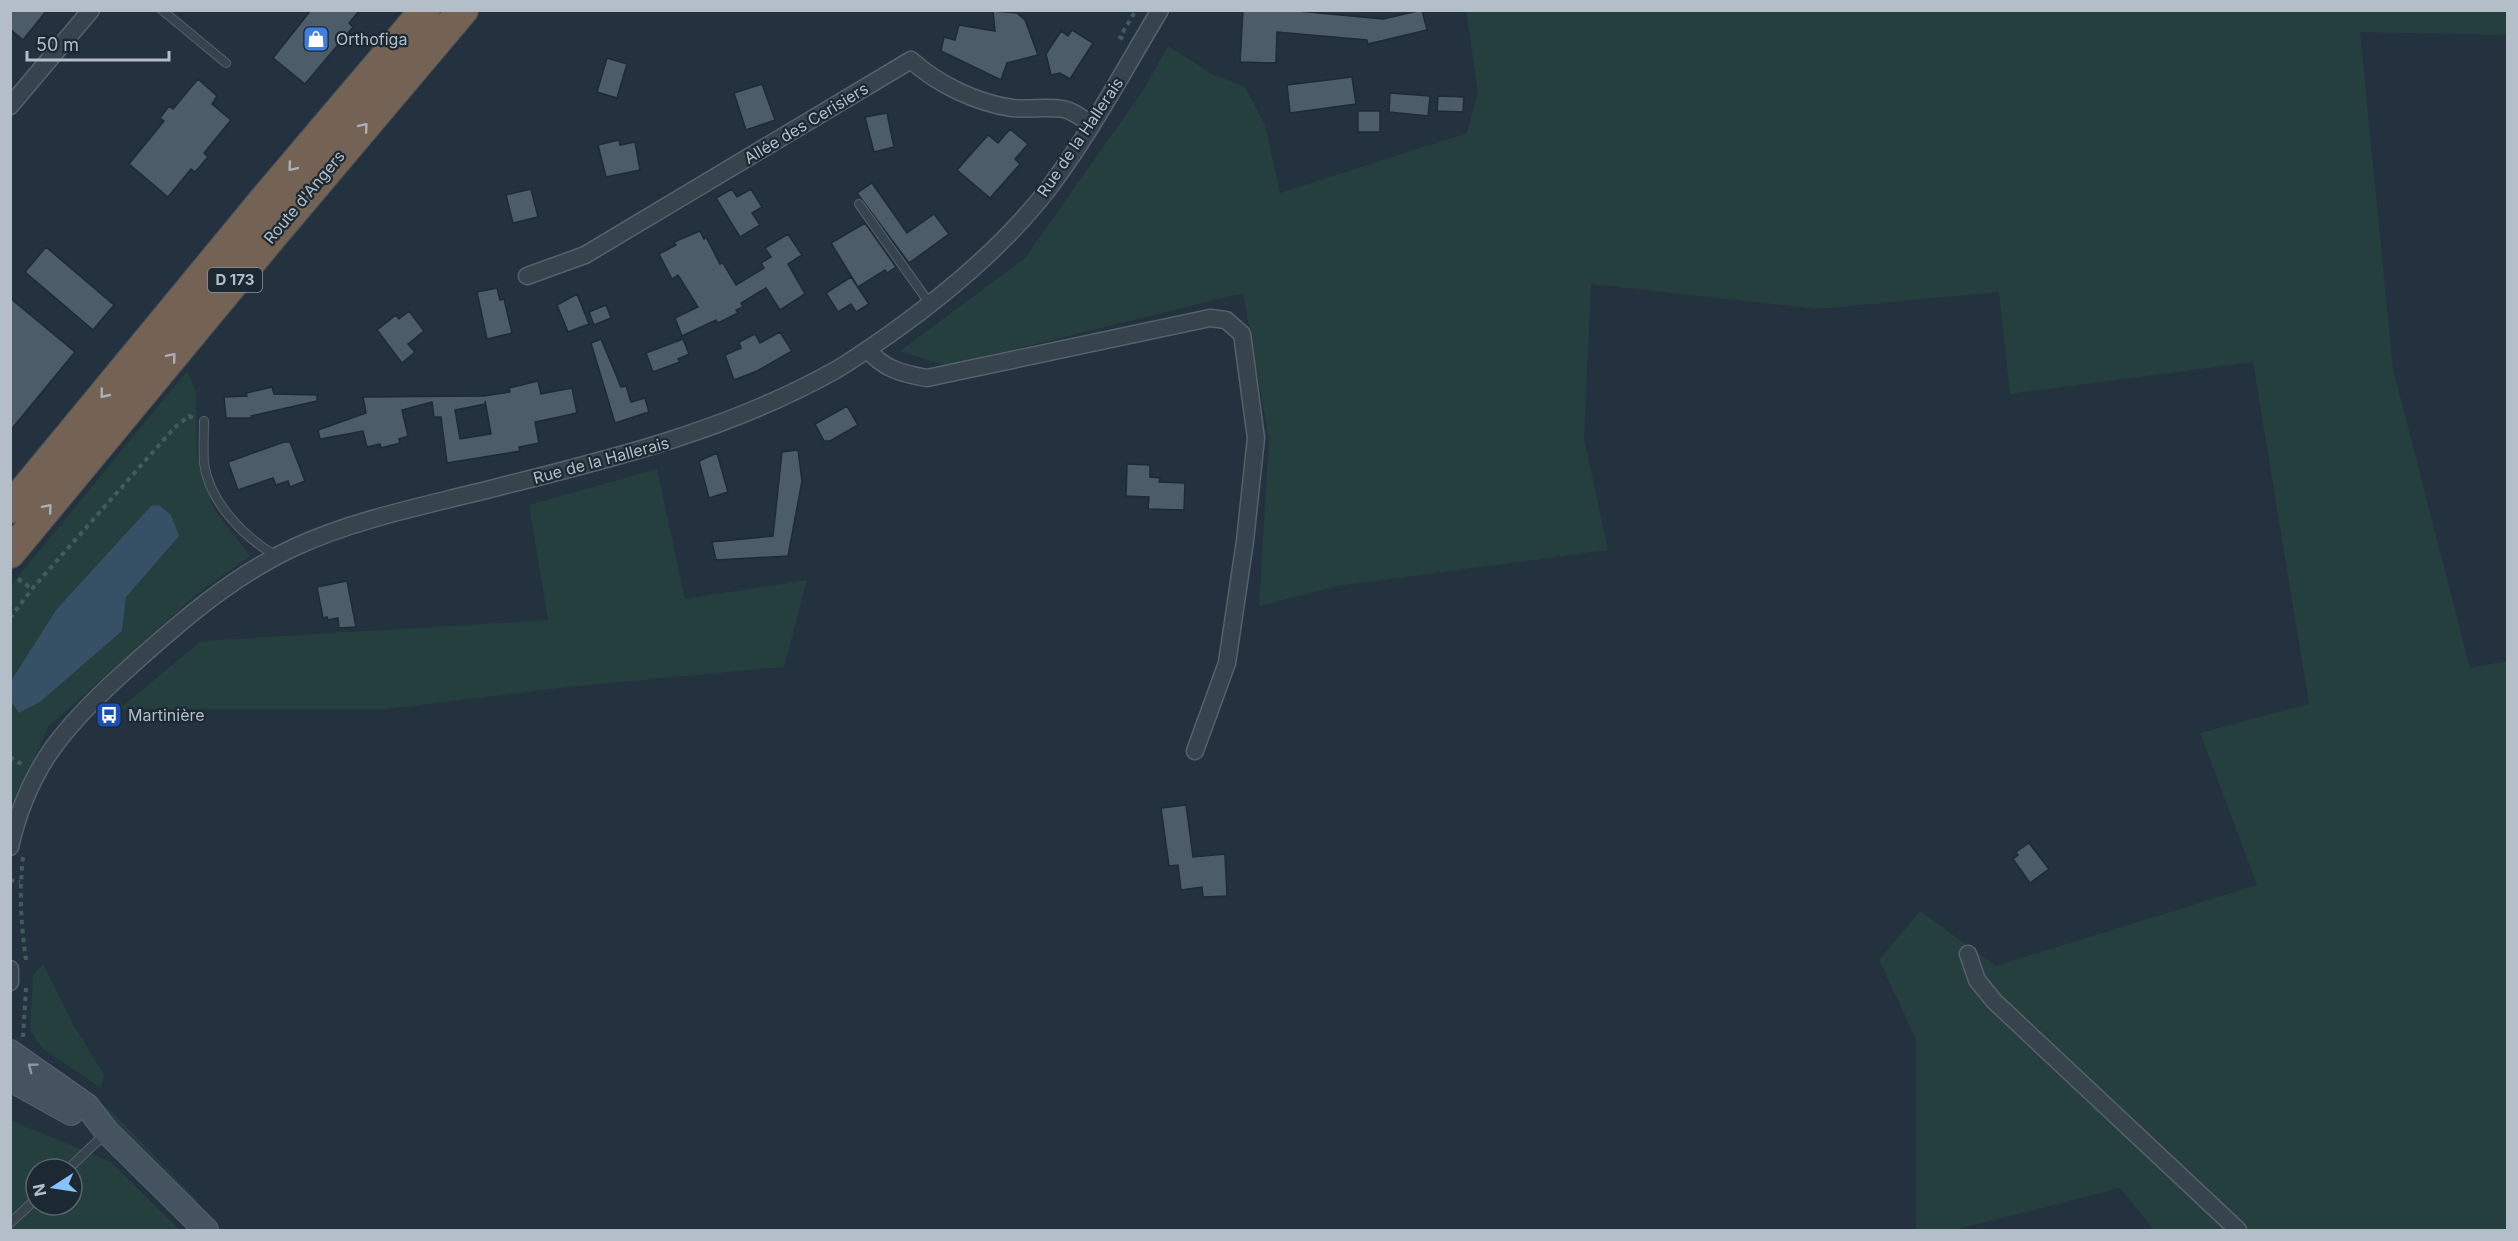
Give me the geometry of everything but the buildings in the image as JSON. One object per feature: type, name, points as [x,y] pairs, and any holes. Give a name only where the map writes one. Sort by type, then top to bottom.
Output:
[{"type":"highway","name":"Route d'Angers","points":[[10,508],[264,200],[425,10]]},
{"type":"highway","name":"Route d'Angers","points":[[14,566],[269,240],[463,10]]},
{"type":"street","points":[[10,106],[91,10]]},
{"type":"street","name":"Rue de la Hallerais","points":[[17,850],[21,809],[37,774],[54,746],[77,716],[156,643],[194,612],[276,556],[355,524],[634,452],[700,432],[746,414],[836,370],[930,304],[1002,242],[1047,190],[1092,125],[1159,11]]},
{"type":"street","name":"Allée des Cerisiers","points":[[527,276],[585,255],[911,60],[924,72],[942,83],[977,98],[1013,108],[1064,109],[1092,125]]},
{"type":"street","points":[[868,349],[874,358],[899,374],[927,378],[1210,318],[1226,320],[1242,334],[1256,438],[1246,530],[1227,663],[1196,751]]},
{"type":"street","points":[[1968,954],[1977,980],[1994,1001],[2238,1230]]},
{"type":"street","points":[[19,968],[19,980]]},
{"type":"street","points":[[18,1048],[87,1106],[107,1132],[206,1230]]},
{"type":"street","points":[[10,1079],[107,1132]]},
{"type":"lane","points":[[162,10],[226,63]]},
{"type":"lane","points":[[859,204],[930,304]]},
{"type":"lane","points":[[204,421],[204,464],[213,492],[229,516],[262,548],[276,556]]},
{"type":"lane","points":[[81,1157],[107,1132]]},
{"type":"lane","points":[[10,1223],[24,1210]]},
{"type":"path","points":[[1119,37],[1136,10]]},
{"type":"path","points":[[10,618],[32,589],[174,428],[189,416],[204,421]]},
{"type":"path","points":[[14,566],[32,589]]},
{"type":"path","points":[[17,850],[20,882],[19,968]]},
{"type":"path","points":[[10,880],[20,882]]},
{"type":"path","points":[[18,1048],[22,1034],[19,980]]},
{"type":"green space","points":[[1466,11],[2507,11],[2507,35],[2360,32],[2393,369],[2470,668],[2507,661],[2507,1230],[2154,1230],[2120,1188],[1954,1230],[1916,1230],[1916,1039],[1879,960],[1920,911],[1996,966],[2257,885],[2200,733],[2309,704],[2253,362],[2010,394],[1999,292],[1818,309],[1591,284],[1584,438],[1608,550],[1337,586],[1259,606],[1269,439],[1243,293],[947,366],[900,351],[1025,258],[1142,92],[1168,46],[1212,74],[1245,87],[1265,125],[1280,193],[1467,133],[1478,92]]},
{"type":"green space","points":[[187,371],[196,392],[197,456],[213,508],[250,556],[198,593],[48,727],[11,810],[10,688],[12,703],[19,713],[40,702],[122,631],[126,597],[56,610],[11,681],[11,585]]},
{"type":"green space","points":[[657,469],[685,599],[807,580],[784,667],[568,687],[385,709],[119,709],[201,641],[548,620],[529,505]]},
{"type":"green space","points":[[43,964],[74,1026],[104,1075],[101,1088],[43,1049],[30,1030],[33,975]]},
{"type":"green space","points":[[75,1087],[110,1110],[198,1201],[193,1205],[99,1106]]},
{"type":"green space","points":[[10,1120],[111,1162],[180,1230],[11,1230]]},
{"type":"water","points":[[159,505],[171,515],[179,536],[126,597],[122,631],[40,702],[19,713],[12,703],[11,681],[56,610],[151,506]]},
{"type":"place","name":"Orthofiga","points":[[316,39]]},
{"type":"place","name":"Martinière","points":[[109,715]]}]
